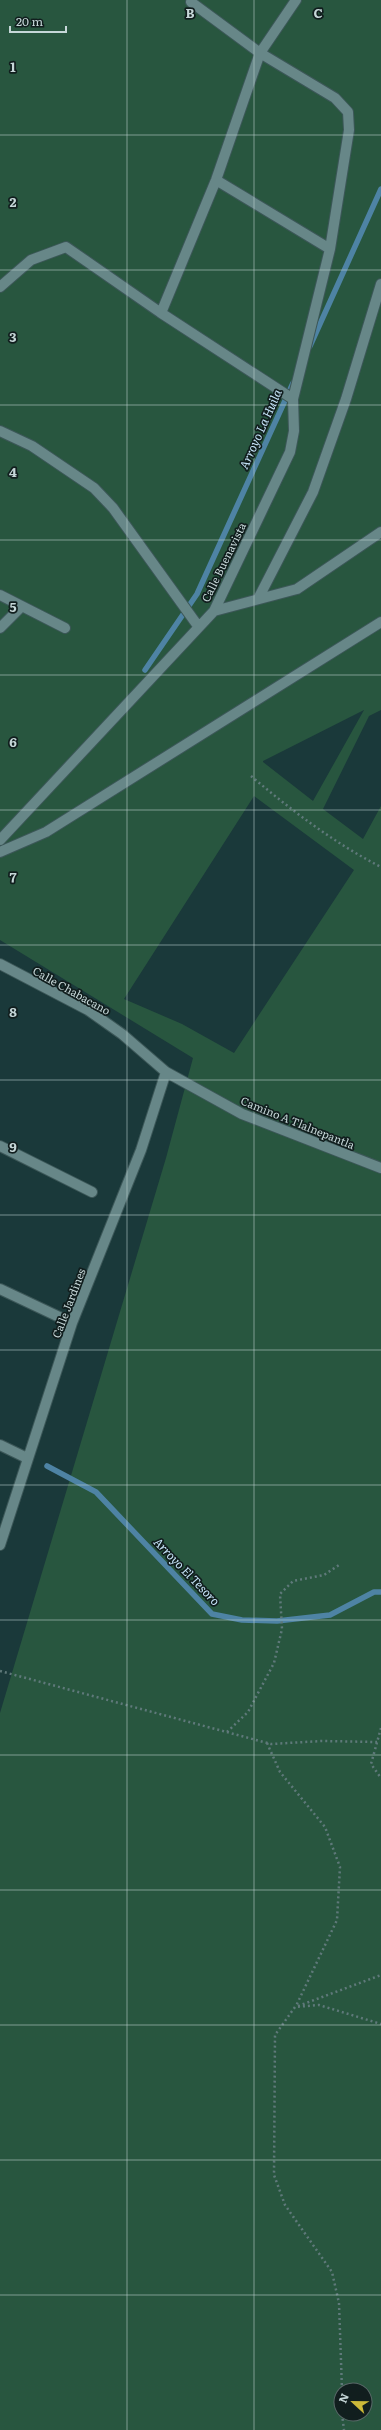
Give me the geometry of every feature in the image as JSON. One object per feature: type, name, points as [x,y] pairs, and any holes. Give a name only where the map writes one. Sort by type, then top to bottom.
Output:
[{"type":"street","points":[[161,313],[216,180],[260,53],[296,0]]},
{"type":"street","name":"Calle Buenavista","points":[[0,840],[198,626],[214,611],[290,452],[294,431],[293,399],[330,249],[349,130],[348,112],[335,98],[260,53],[191,2]]},
{"type":"street","points":[[216,180],[330,249]]},
{"type":"street","points":[[0,286],[31,260],[66,247],[161,313],[293,399]]},
{"type":"street","points":[[258,599],[313,492],[346,399],[381,284]]},
{"type":"street","points":[[0,431],[32,446],[99,493],[114,508],[198,626]]},
{"type":"street","points":[[214,611],[296,589],[381,532]]},
{"type":"street","points":[[0,595],[65,628]]},
{"type":"street","points":[[0,628],[22,607]]},
{"type":"street","points":[[0,852],[46,832],[381,622]]},
{"type":"street","name":"Calle Chabacano","points":[[0,964],[88,1010],[122,1034],[166,1072]]},
{"type":"street","name":"Camino A Tlalnepantla","points":[[166,1072],[242,1114],[381,1168]]},
{"type":"street","name":"Calle Jardines","points":[[0,1545],[72,1323],[141,1150],[166,1072]]},
{"type":"street","points":[[0,1146],[92,1192]]},
{"type":"street","points":[[0,1289],[72,1323]]},
{"type":"street","points":[[0,1445],[27,1458]]},
{"type":"path","points":[[251,776],[277,798],[324,831],[381,867]]},
{"type":"path","points":[[227,1733],[248,1712],[274,1663],[282,1629],[280,1594],[292,1581],[324,1575],[340,1565]]},
{"type":"path","points":[[0,1670],[267,1743],[377,1742]]},
{"type":"path","points":[[381,1728],[371,1764],[381,1778]]},
{"type":"path","points":[[267,1743],[280,1772],[325,1827],[340,1867],[337,1920],[295,2007],[275,2035],[274,2176],[285,2205],[332,2272],[339,2303],[342,2382]]},
{"type":"path","points":[[295,2007],[381,1975]]},
{"type":"path","points":[[295,2007],[319,2005],[381,2024]]},
{"type":"green space","points":[[0,0],[381,0],[381,710],[369,716],[323,809],[363,839],[381,806],[381,2430],[0,2430],[0,1713],[166,1158],[193,1058],[0,940]],"holes":[[[364,710],[313,801],[263,761]],[[254,796],[354,870],[234,1053],[182,1024],[124,999]]]},
{"type":"waterway","name":"Arroyo La Huila","points":[[310,346],[381,189]]},
{"type":"waterway","name":"Arroyo La Huila","points":[[145,670],[197,594],[293,383]]},
{"type":"waterway","name":"Arroyo El Tesoro","points":[[47,1466],[96,1492],[212,1614],[242,1620],[277,1621],[330,1615],[374,1592],[381,1592]]}]
